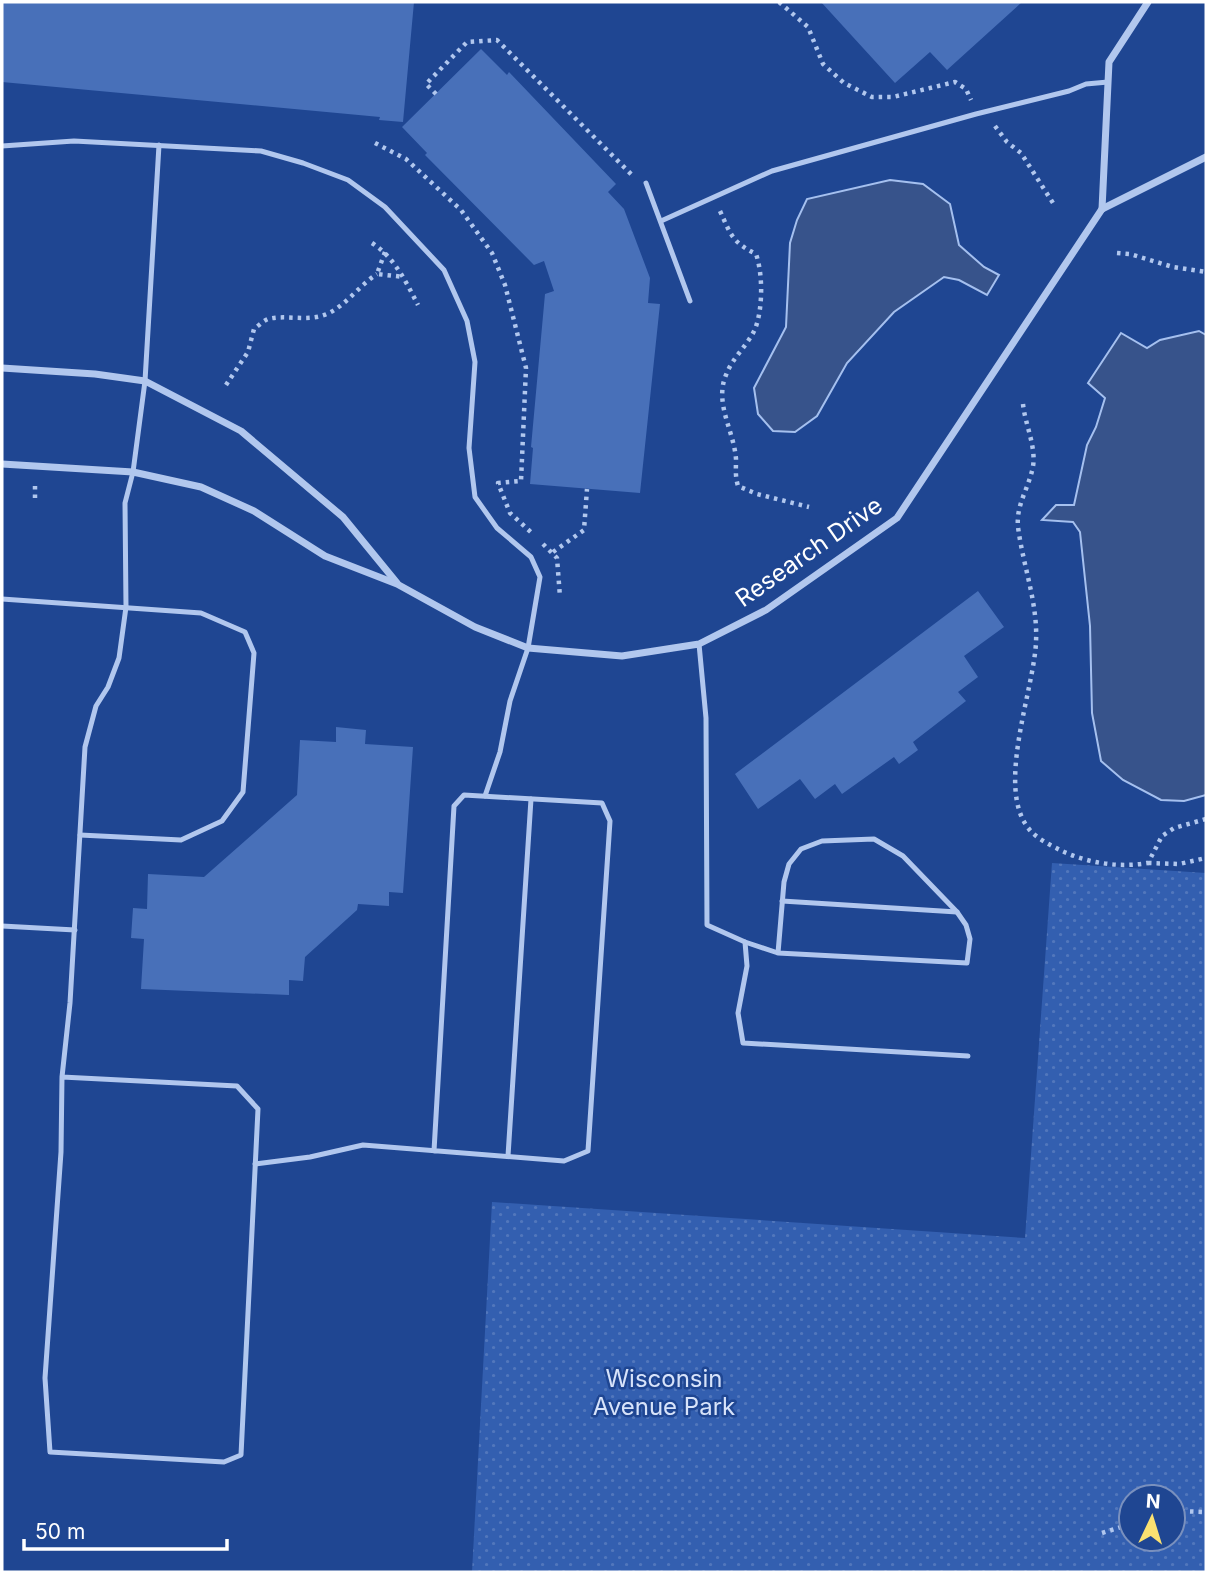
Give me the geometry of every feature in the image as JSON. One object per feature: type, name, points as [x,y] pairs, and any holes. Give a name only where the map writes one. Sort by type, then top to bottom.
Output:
[{"type":"street","points":[[1148,2],[1109,62],[1102,209],[1206,158]]},
{"type":"street","name":"Research Drive","points":[[2,464],[133,472],[201,486],[254,511],[324,556],[397,584],[475,627],[528,648],[622,656],[699,644],[766,610],[897,518],[1102,209]]},
{"type":"street","name":"Research Drive","points":[[2,368],[96,374],[145,381],[241,431],[344,517],[397,584]]},
{"type":"lane","points":[[660,222],[772,171],[1069,91],[1086,84],[1108,82]]},
{"type":"lane","points":[[2,146],[74,141],[261,151],[348,180],[385,207],[444,270],[467,321],[475,362],[469,449],[475,497],[497,528],[531,557],[540,577],[528,648],[510,701],[500,752],[485,796]]},
{"type":"lane","points":[[62,1077],[237,1086],[258,1109],[240,1455],[224,1462],[50,1452],[45,1378],[61,1152],[62,1077],[70,1003],[85,747],[96,706],[108,687],[119,658],[126,607],[125,503],[133,472],[145,381],[159,145]]},
{"type":"lane","points":[[646,183],[690,301]]},
{"type":"lane","points":[[2,599],[201,613],[245,632],[254,653],[243,792],[222,821],[181,840],[80,835]]},
{"type":"lane","points":[[699,644],[706,718],[707,925],[778,953],[967,963],[970,939],[966,925],[957,912],[903,856],[874,839],[822,841],[801,849],[789,864],[782,901],[778,953]]},
{"type":"lane","points":[[255,1164],[310,1157],[363,1145],[434,1151],[508,1156],[564,1161],[588,1151],[610,821],[602,803],[464,795],[454,806],[434,1151]]},
{"type":"lane","points":[[508,1156],[531,799]]},
{"type":"lane","points":[[782,901],[957,912]]},
{"type":"lane","points":[[2,926],[75,930]]},
{"type":"lane","points":[[745,942],[747,966],[738,1013],[743,1043],[968,1056]]},
{"type":"path","points":[[779,2],[808,27],[823,64],[844,83],[872,97],[893,97],[955,82],[966,89],[976,114],[997,128],[1007,142],[1021,153],[1053,203]]},
{"type":"path","points":[[436,94],[426,84],[467,42],[497,40],[630,174],[646,183]]},
{"type":"path","points":[[374,143],[405,159],[461,210],[492,253],[505,285],[526,368],[521,481],[498,483],[510,513],[557,558],[559,597]]},
{"type":"path","points":[[715,199],[731,236],[740,246],[756,254],[760,265],[759,309],[755,329],[726,374],[722,392],[736,458],[734,474],[738,486],[757,494],[809,507]]},
{"type":"path","points":[[372,243],[385,251],[404,277],[418,305]]},
{"type":"path","points":[[226,384],[247,352],[254,329],[267,319],[311,318],[330,313],[377,274],[385,251]]},
{"type":"path","points":[[1117,253],[1206,272]]},
{"type":"path","points":[[377,274],[404,277]]},
{"type":"path","points":[[1023,404],[1025,422],[1034,450],[1033,470],[1020,499],[1018,525],[1032,591],[1036,643],[1017,750],[1016,791],[1020,813],[1029,830],[1051,846],[1096,863],[1179,864],[1206,858]]},
{"type":"path","points":[[35,482],[35,498]]},
{"type":"path","points":[[553,553],[584,530],[587,489]]},
{"type":"path","points":[[1147,863],[1162,836],[1174,828],[1206,819]]},
{"type":"path","points":[[1187,1511],[1206,1512]]},
{"type":"path","points":[[1102,1534],[1117,1529]]},
{"type":"green space","name":"Wisconsin Avenue Park","points":[[1052,863],[1206,873],[1206,1572],[472,1572],[492,1202],[1025,1238]]},
{"type":"shaded area","points":[[890,180],[923,184],[950,204],[959,245],[984,267],[999,275],[987,295],[959,280],[944,277],[894,312],[847,363],[817,416],[795,432],[773,431],[758,414],[754,388],[786,327],[790,243],[797,220],[807,199]]},
{"type":"shaded area","points":[[1199,331],[1206,335],[1206,795],[1184,801],[1161,800],[1123,780],[1101,761],[1092,713],[1090,626],[1080,532],[1073,522],[1042,520],[1056,505],[1074,505],[1087,445],[1105,398],[1088,383],[1121,333],[1147,348],[1160,340]]},
{"type":"building","points":[[2,2],[414,2],[403,122],[379,120],[380,117],[2,82]]},
{"type":"building","points":[[821,2],[1022,2],[947,70],[930,52],[895,83]]},
{"type":"building","points":[[481,49],[507,75],[509,72],[616,184],[608,192],[624,209],[650,278],[648,303],[660,304],[640,493],[530,484],[545,294],[554,291],[544,261],[534,265],[425,155],[427,153],[402,127]]},
{"type":"building","points":[[978,591],[1004,627],[964,656],[978,677],[958,692],[966,701],[913,742],[918,750],[899,764],[894,757],[842,794],[835,784],[815,799],[800,779],[758,809],[735,774]]},
{"type":"building","points":[[336,727],[366,730],[365,744],[413,747],[403,893],[389,892],[389,906],[358,904],[357,910],[305,957],[303,981],[289,980],[289,995],[141,989],[144,939],[131,938],[133,908],[147,909],[148,874],[204,877],[297,795],[300,740],[336,742]]}]
